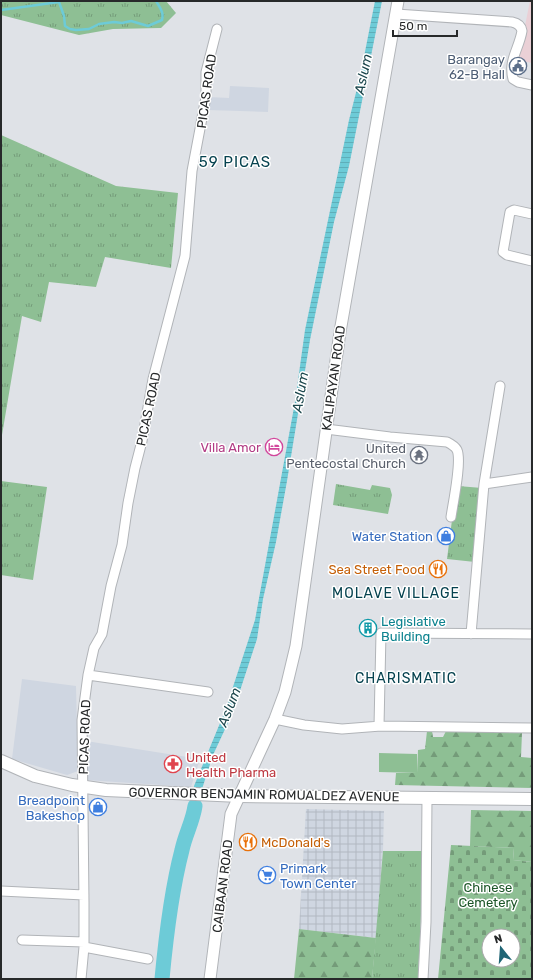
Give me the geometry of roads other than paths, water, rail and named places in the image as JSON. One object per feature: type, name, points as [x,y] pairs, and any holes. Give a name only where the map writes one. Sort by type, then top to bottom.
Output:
[{"type":"main road","name":"GOVERNOR BENJAMIN ROMUALDEZ AVENUE","points":[[1,761],[35,776],[83,787],[124,791],[240,796],[532,799]]},
{"type":"street","name":"KALIPAYAN ROAD","points":[[240,796],[275,719],[285,692],[296,646],[340,332],[398,1]]},
{"type":"street","points":[[396,14],[512,22],[518,24],[522,31],[511,66],[512,73],[514,79],[518,82],[532,85]]},
{"type":"street","name":"PICAS ROAD","points":[[80,979],[84,944],[82,720],[88,675],[94,648],[102,634],[111,586],[122,545],[128,503],[142,441],[153,379],[185,256],[192,171],[206,97],[206,72],[216,29]]},
{"type":"street","points":[[532,214],[514,210],[510,212],[503,250],[503,252],[507,255],[532,261]]},
{"type":"street","points":[[471,634],[484,484],[500,386]]},
{"type":"street","points":[[326,429],[447,442],[452,444],[457,450],[458,469],[451,517]]},
{"type":"street","points":[[484,484],[532,477]]},
{"type":"street","points":[[379,726],[381,633],[532,634]]},
{"type":"street","points":[[88,675],[208,692]]},
{"type":"street","points":[[275,719],[304,725],[342,729],[379,726],[532,728]]},
{"type":"street","name":"CAIBAAN ROAD","points":[[210,979],[231,814],[240,796]]},
{"type":"street","points":[[423,979],[426,922],[427,797]]},
{"type":"street","points":[[1,891],[84,894]]},
{"type":"street","points":[[22,940],[84,944],[148,959]]},
{"type":"water","points":[[375,1],[382,1],[349,166],[334,222],[310,340],[287,481],[276,542],[263,599],[257,639],[233,712],[213,755],[202,789],[194,789],[225,711],[255,620],[295,402],[305,330]]},
{"type":"waterway","points":[[1,10],[59,2],[64,16],[65,26],[70,29],[89,29],[99,24],[131,21],[148,26],[162,20],[162,12],[156,1]]},
{"type":"waterway","name":"Aslum","points":[[162,979],[167,930],[175,882],[183,844],[193,817],[195,806]]},
{"type":"place","name":"Barangay 62-B Hall","points":[[518,66]]},
{"type":"place","name":"Villa Amor","points":[[274,447]]},
{"type":"place","name":"United Pentecostal Church","points":[[419,455]]},
{"type":"place","name":"Water Station","points":[[446,536]]},
{"type":"place","name":"Sea Street Food","points":[[438,569]]},
{"type":"place","name":"Legislative Building","points":[[368,628]]},
{"type":"place","name":"United Health Pharma","points":[[173,764]]},
{"type":"place","name":"Breadpoint Bakeshop","points":[[98,807]]},
{"type":"place","name":"McDonald's","points":[[248,842]]},
{"type":"place","name":"Primark Town Center","points":[[267,875]]},
{"type":"district","name":"59 PICAS","points":[[235,162]]},
{"type":"district","name":"MOLAVE VILLAGE","points":[[396,593]]},
{"type":"district","name":"CHARISMATIC","points":[[406,678]]},
{"type":"park label","name":"Chinese Cemetery","points":[[488,894]]}]
